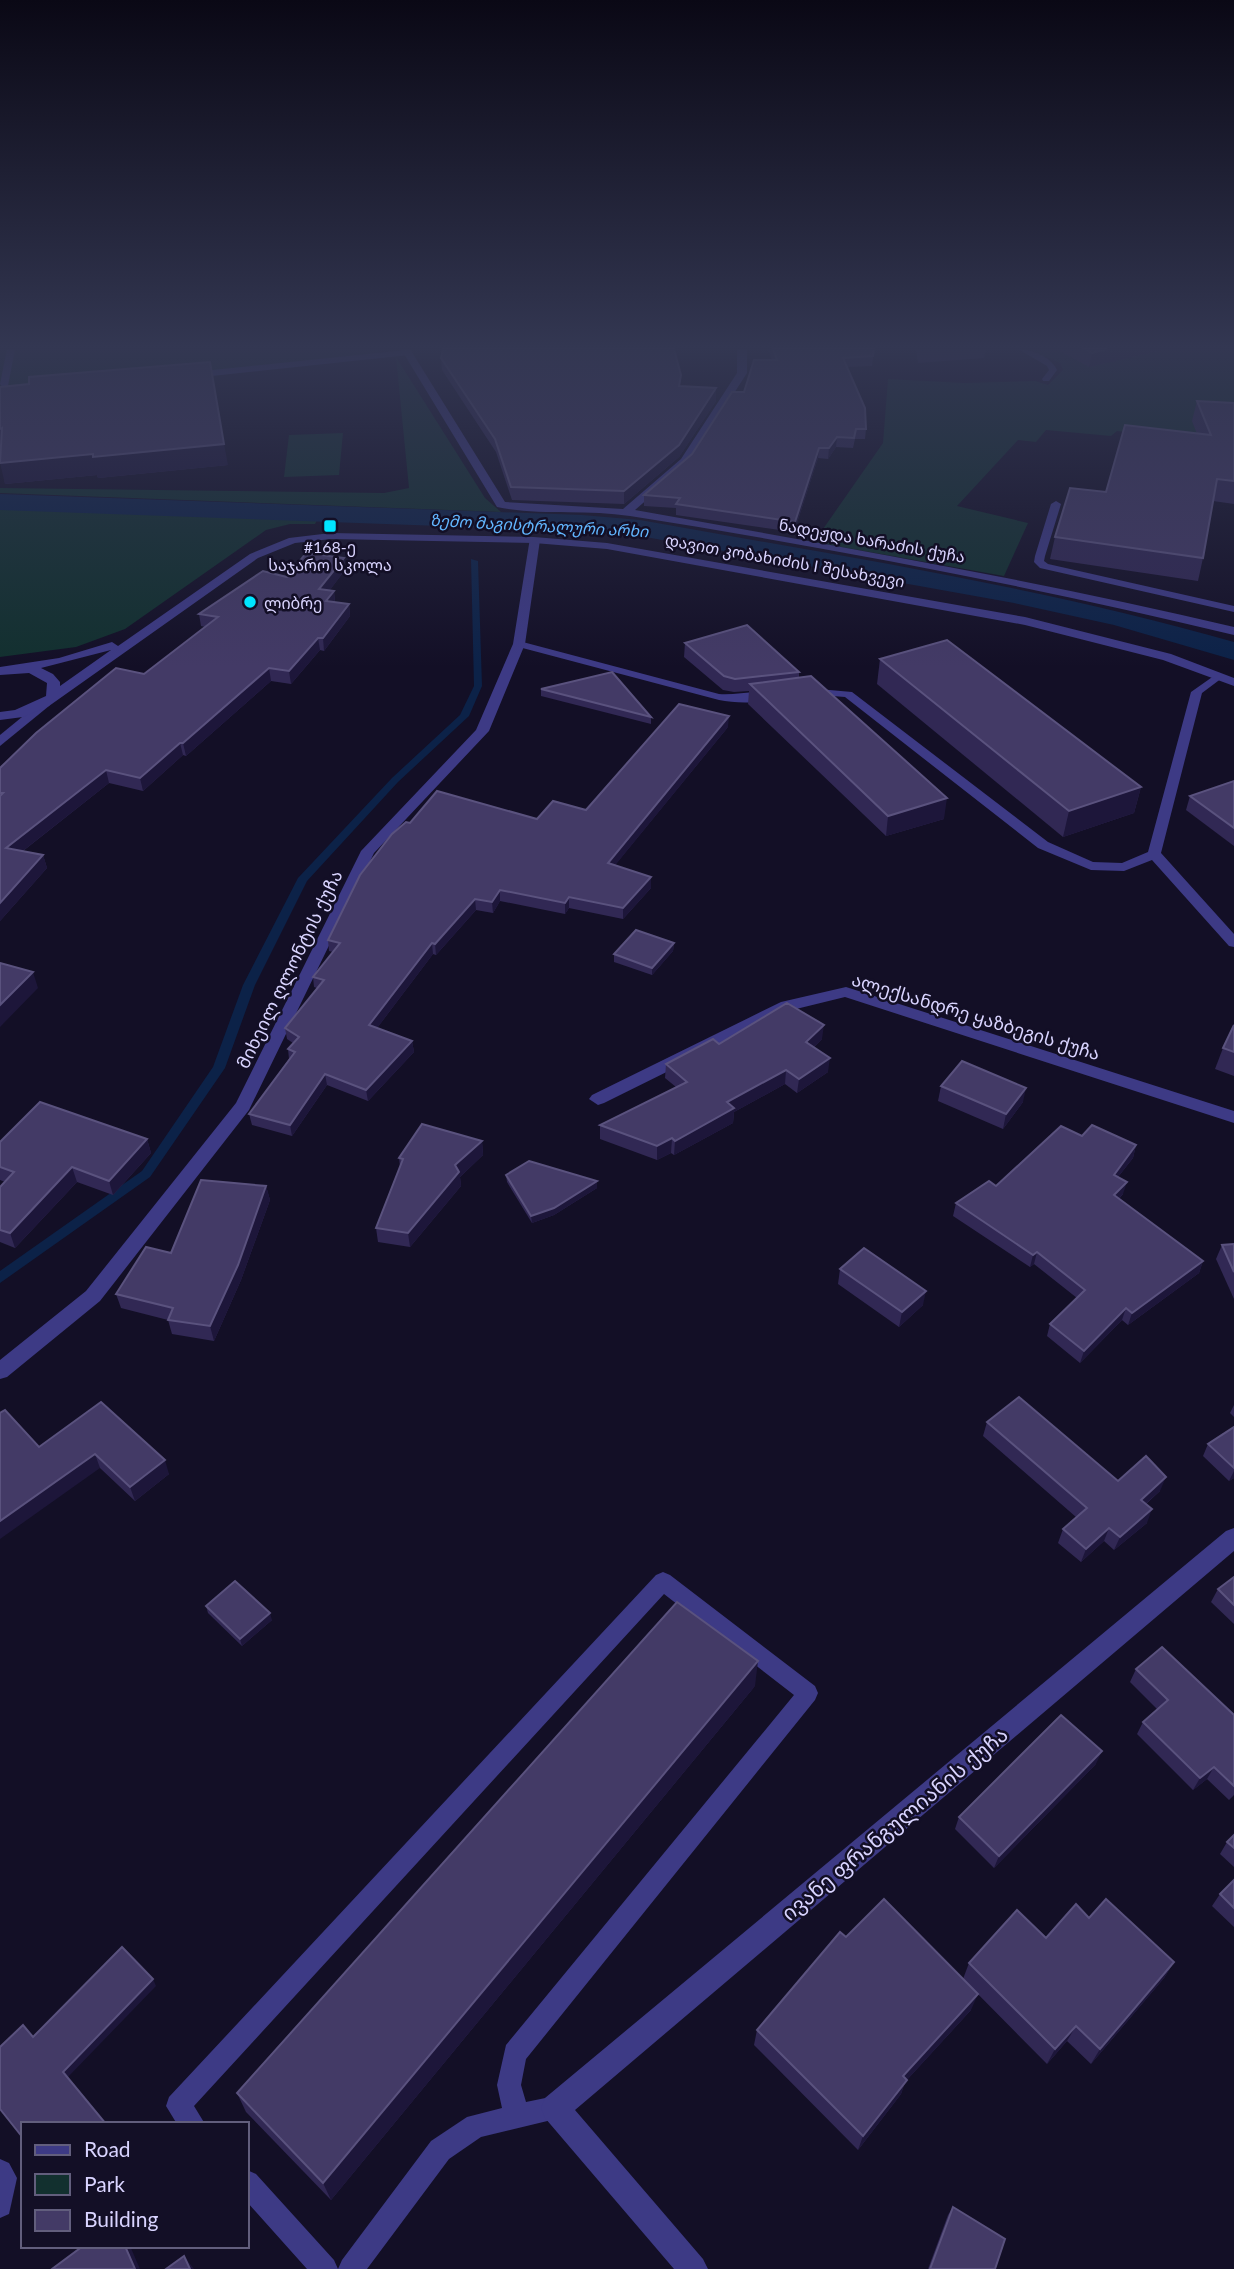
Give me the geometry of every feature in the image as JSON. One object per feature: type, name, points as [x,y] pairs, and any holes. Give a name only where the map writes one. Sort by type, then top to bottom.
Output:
[{"type":"street","name":"ნადეჟდა ხარაძის ქუჩა","points":[[470,455],[501,505],[626,512],[928,566],[1234,631]]},
{"type":"street","points":[[626,512],[689,455]]},
{"type":"street","name":"დავით კობახიძის I შესახვევი","points":[[48,700],[244,561],[278,544],[331,536],[534,540],[644,552],[1025,621],[1167,657],[1234,682]]},
{"type":"street","name":"მიხეილ ღლონტის ქუჩა","points":[[3,1367],[93,1296],[243,1106],[369,851],[482,731],[519,644],[534,540]]},
{"type":"street","name":"დავით კობახიძის I შესახვევი","points":[[0,671],[83,656],[138,634]]},
{"type":"street","points":[[0,742],[48,700],[55,688],[49,676],[40,672],[15,669]]},
{"type":"street","points":[[0,716],[18,714],[48,700]]},
{"type":"street","name":"ალექსანდრე ყაზბეგის ქუჩა","points":[[598,1099],[787,1006],[846,992],[1234,1117]]},
{"type":"street","name":"ივანე ფრანგულიანის ქუჩა","points":[[555,2108],[1234,1538]]},
{"type":"street","points":[[555,2108],[694,2269]]},
{"type":"lane","points":[[1056,504],[1040,555],[1039,562],[1044,566],[1234,609]]},
{"type":"lane","points":[[519,644],[719,697],[741,699],[829,690],[848,694],[1044,845],[1091,866],[1124,867],[1154,854]]},
{"type":"lane","points":[[1154,854],[1197,692],[1218,676]]},
{"type":"lane","points":[[1154,854],[1234,943]]},
{"type":"lane","points":[[191,2122],[178,2106],[663,1581],[808,1693],[515,2054],[509,2085],[517,2117]]},
{"type":"lane","points":[[351,2269],[440,2150],[476,2126],[555,2108]]},
{"type":"lane","points":[[0,2172],[4,2178],[0,2205]]},
{"type":"lane","points":[[248,2184],[325,2269]]},
{"type":"green space","points":[[287,455],[341,455],[339,475],[284,477]]},
{"type":"green space","points":[[406,455],[458,455],[485,498],[501,512],[0,493],[0,488],[384,493],[409,488]]},
{"type":"green space","points":[[875,455],[1004,455],[957,506],[1028,523],[1004,576],[814,542]]},
{"type":"green space","points":[[0,508],[318,518],[315,524],[290,524],[266,530],[125,629],[76,647],[0,657]]},
{"type":"building","points":[[0,455],[84,455],[0,463]]},
{"type":"building","points":[[500,455],[667,455],[624,491],[511,487]]},
{"type":"building","points":[[691,455],[817,455],[795,522],[676,504],[680,498],[644,495]]},
{"type":"building","points":[[1117,455],[1234,455],[1234,481],[1217,479],[1203,558],[1055,537],[1070,488],[1106,492]]},
{"type":"building","points":[[306,553],[344,558],[319,589],[334,591],[326,601],[349,604],[323,638],[318,638],[289,671],[269,668],[140,778],[106,770],[6,848],[43,855],[0,903],[0,796],[3,793],[0,793],[0,768],[36,733],[116,668],[144,674],[218,617],[199,614],[263,571],[287,577]]},
{"type":"building","points":[[747,625],[799,672],[735,679],[724,676],[685,643]]},
{"type":"building","points":[[947,640],[1141,787],[1069,811],[880,659]]},
{"type":"building","points":[[612,672],[651,717],[541,689]]},
{"type":"building","points":[[811,676],[947,798],[888,816],[750,684]]},
{"type":"building","points":[[679,704],[729,716],[608,863],[651,877],[623,908],[569,897],[565,903],[500,890],[492,902],[475,899],[435,944],[432,943],[369,1025],[412,1041],[366,1090],[325,1074],[290,1125],[249,1114],[295,1052],[288,1049],[299,1037],[285,1028],[324,980],[313,977],[340,943],[328,940],[360,875],[392,834],[406,822],[410,823],[437,791],[537,819],[553,801],[586,810]]},
{"type":"building","points":[[1234,781],[1234,828],[1190,796]]},
{"type":"building","points":[[636,930],[674,943],[652,968],[614,954]]},
{"type":"building","points":[[0,963],[33,972],[0,1005]]},
{"type":"building","points":[[787,1003],[824,1025],[806,1042],[830,1058],[799,1079],[786,1070],[727,1102],[734,1108],[675,1141],[672,1138],[657,1146],[600,1125],[687,1082],[666,1064],[713,1039],[719,1044]]},
{"type":"building","points":[[1234,1025],[1234,1052],[1223,1048]]},
{"type":"building","points":[[962,1061],[1026,1088],[1006,1114],[941,1086]]},
{"type":"building","points":[[40,1102],[147,1139],[109,1181],[72,1167],[10,1233],[0,1230],[0,1187],[14,1172],[0,1167],[0,1142]]},
{"type":"building","points":[[422,1124],[482,1141],[455,1165],[459,1172],[408,1233],[376,1228],[403,1159],[399,1158]]},
{"type":"building","points":[[1092,1125],[1136,1145],[1114,1175],[1127,1182],[1114,1195],[1203,1261],[1132,1313],[1126,1308],[1084,1351],[1050,1324],[1085,1290],[1037,1252],[1033,1255],[956,1203],[989,1181],[996,1186],[1061,1126],[1082,1136]]},
{"type":"building","points":[[529,1161],[597,1181],[554,1208],[531,1216],[506,1175]]},
{"type":"building","points":[[201,1180],[266,1186],[238,1265],[210,1326],[168,1320],[173,1308],[116,1294],[146,1247],[171,1253]]},
{"type":"building","points":[[1234,1244],[1234,1272],[1222,1245]]},
{"type":"building","points":[[864,1248],[926,1291],[902,1312],[840,1269]]},
{"type":"building","points":[[1019,1397],[1118,1481],[1146,1456],[1166,1477],[1141,1500],[1152,1509],[1120,1537],[1109,1528],[1086,1549],[1063,1529],[1087,1508],[987,1422]]},
{"type":"building","points":[[101,1402],[165,1460],[130,1487],[95,1454],[0,1521],[0,1413],[5,1410],[39,1447]]},
{"type":"building","points":[[1234,1427],[1234,1468],[1208,1444]]},
{"type":"building","points":[[1234,1577],[1234,1605],[1218,1589]]},
{"type":"building","points":[[235,1581],[270,1613],[240,1639],[206,1606]]},
{"type":"building","points":[[677,1602],[758,1661],[323,2183],[237,2093]]},
{"type":"building","points":[[1162,1647],[1234,1715],[1234,1786],[1214,1767],[1200,1778],[1143,1722],[1168,1700],[1136,1669]]},
{"type":"building","points":[[1061,1715],[1102,1751],[999,1856],[959,1817]]},
{"type":"building","points":[[1234,1835],[1234,1848],[1227,1842]]},
{"type":"building","points":[[1234,1880],[1234,1908],[1220,1894]]},
{"type":"building","points":[[884,1899],[978,1994],[903,2076],[907,2080],[863,2136],[757,2030],[840,1932],[846,1937]]},
{"type":"building","points":[[1106,1899],[1174,1962],[1100,2049],[1076,2026],[1055,2049],[969,1963],[1017,1910],[1046,1938],[1076,1904],[1089,1918]]},
{"type":"building","points":[[122,1947],[153,1979],[63,2072],[104,2122],[21,2122],[21,2135],[0,2109],[0,2047],[23,2025],[33,2037]]},
{"type":"building","points":[[953,2207],[1005,2239],[995,2269],[930,2269]]},
{"type":"building","points":[[80,2248],[126,2248],[135,2269],[52,2269]]},
{"type":"building","points":[[184,2256],[190,2269],[166,2269]]},
{"type":"waterway","name":"ზემო მაგისტრალური არხი","points":[[0,502],[582,523],[640,528],[1014,595],[1120,618],[1234,651]]},
{"type":"waterway","points":[[0,1278],[146,1174],[219,1068],[249,985],[302,880],[395,780],[464,716],[478,686],[474,561]]},
{"type":"place","name":"#168-ე საჯარო სკოლა","points":[[330,526]]},
{"type":"place","name":"ლიბრე","points":[[250,602]]}]
